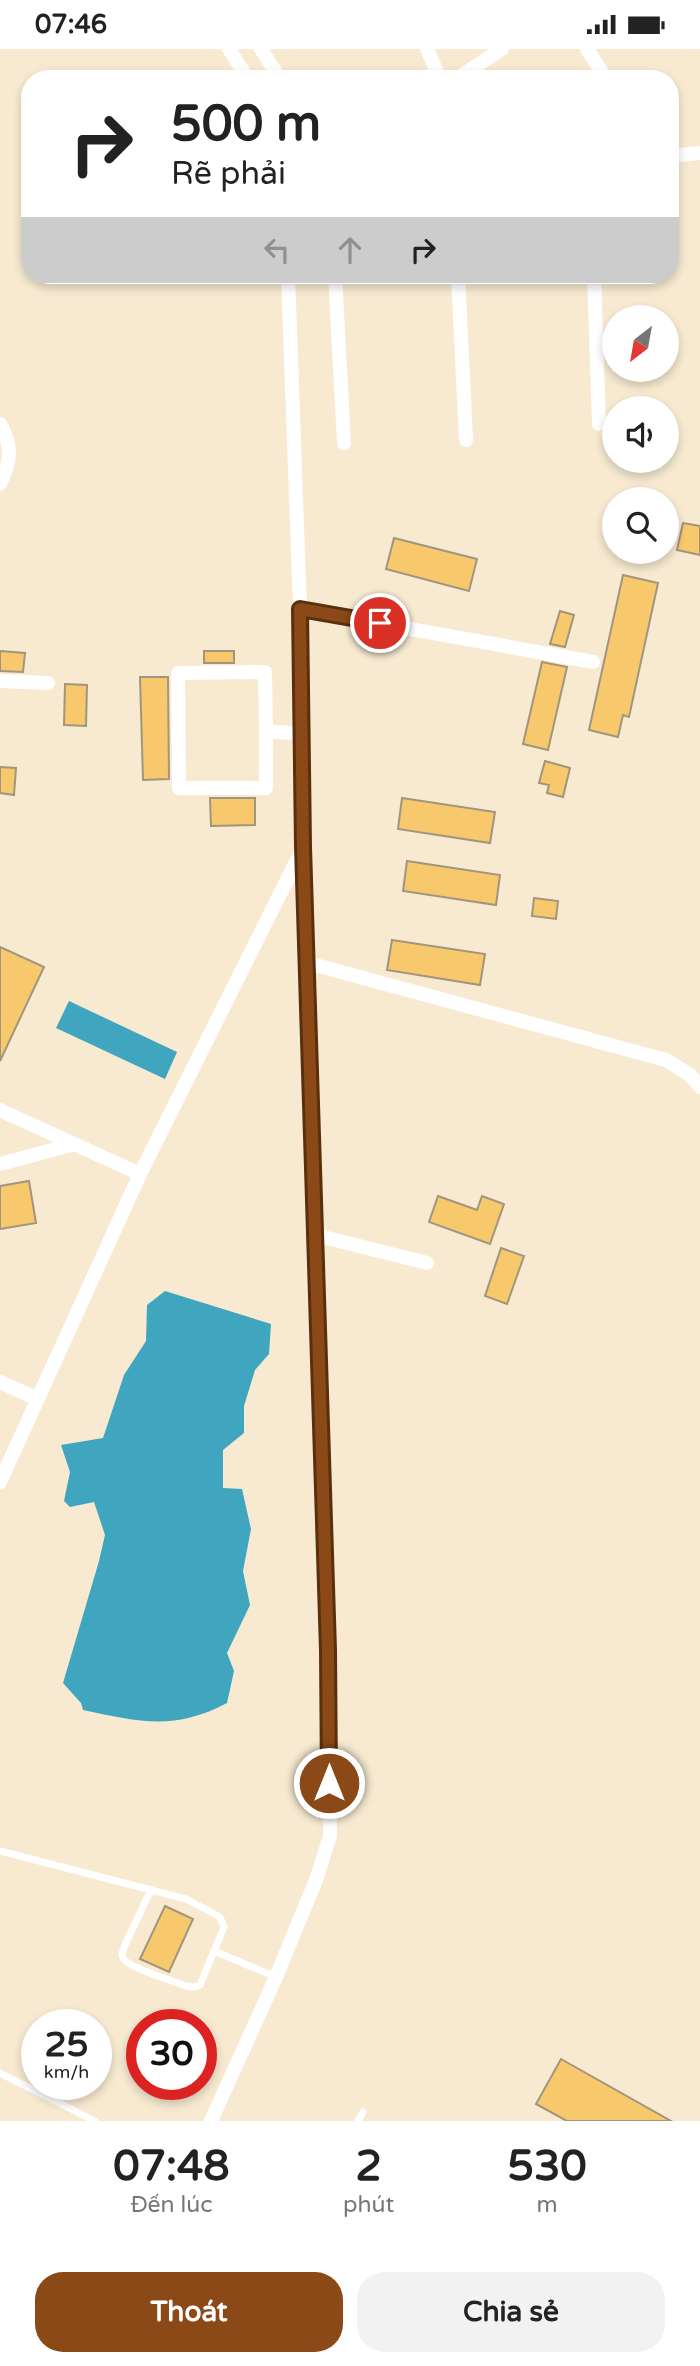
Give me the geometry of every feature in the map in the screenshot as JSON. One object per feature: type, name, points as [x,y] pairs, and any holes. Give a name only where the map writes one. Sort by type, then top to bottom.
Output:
[{"type":"street","points":[[229,49],[242,70]]},
{"type":"street","points":[[261,49],[274,70]]},
{"type":"street","points":[[427,49],[436,70]]},
{"type":"street","points":[[470,70],[502,49]]},
{"type":"street","points":[[587,49],[600,70]]},
{"type":"street","points":[[679,155],[700,153]]},
{"type":"street","points":[[211,2121],[276,1977],[316,1880],[330,1836],[328,1650],[303,847],[300,609],[288,284]]},
{"type":"street","points":[[335,284],[344,443]]},
{"type":"street","points":[[458,284],[466,440]]},
{"type":"street","points":[[594,284],[599,424]]},
{"type":"street","points":[[0,424],[7,436],[10,457],[0,484]]},
{"type":"street","points":[[300,609],[593,662]]},
{"type":"street","points":[[265,672],[266,731],[266,788],[179,788],[178,673],[265,672]]},
{"type":"street","points":[[0,681],[48,683]]},
{"type":"street","points":[[266,731],[302,734]]},
{"type":"street","points":[[0,1482],[140,1174],[303,847]]},
{"type":"street","points":[[308,963],[666,1060],[690,1075],[700,1087]]},
{"type":"street","points":[[0,1110],[140,1174]]},
{"type":"street","points":[[0,1164],[75,1144]]},
{"type":"street","points":[[315,1235],[427,1263]]},
{"type":"street","points":[[0,1382],[38,1398]]},
{"type":"lane","points":[[0,1851],[153,1890],[186,1899],[220,1917],[224,1927],[200,1985],[187,1986],[123,1959],[124,1947],[153,1890]]},
{"type":"lane","points":[[214,1951],[276,1977]]},
{"type":"lane","points":[[0,2073],[95,2121]]},
{"type":"lane","points":[[358,2121],[363,2112]]},
{"type":"water","points":[[69,1001],[177,1052],[165,1079],[56,1028]]},
{"type":"water","points":[[165,1291],[271,1324],[269,1354],[255,1370],[244,1406],[244,1433],[223,1450],[223,1488],[242,1489],[251,1529],[243,1571],[250,1605],[227,1653],[234,1671],[227,1703],[190,1718],[156,1721],[83,1710],[81,1703],[63,1683],[105,1535],[94,1502],[70,1507],[64,1501],[70,1472],[61,1445],[103,1438],[124,1375],[146,1341],[147,1305]]},
{"type":"building","points":[[683,523],[700,526],[700,555],[679,550]]},
{"type":"building","points":[[394,538],[477,559],[469,591],[386,569]]},
{"type":"building","points":[[623,575],[658,583],[629,717],[623,715],[618,737],[589,730]]},
{"type":"building","points":[[560,611],[574,615],[565,647],[550,644]]},
{"type":"building","points":[[0,651],[25,653],[23,672],[0,671]]},
{"type":"building","points":[[204,651],[234,651],[234,663],[204,663]]},
{"type":"building","points":[[542,662],[567,667],[548,750],[523,744]]},
{"type":"building","points":[[140,677],[168,677],[169,779],[143,780]]},
{"type":"building","points":[[65,684],[87,685],[86,726],[64,725]]},
{"type":"building","points":[[545,761],[570,768],[563,797],[547,793],[549,785],[539,783]]},
{"type":"building","points":[[0,767],[16,768],[14,795],[0,793]]},
{"type":"building","points":[[210,798],[255,798],[255,825],[211,826]]},
{"type":"building","points":[[402,798],[495,812],[490,843],[398,829]]},
{"type":"building","points":[[407,861],[500,875],[496,905],[403,891]]},
{"type":"building","points":[[534,898],[558,901],[556,919],[532,916]]},
{"type":"building","points":[[392,940],[485,954],[480,985],[387,970]]},
{"type":"building","points":[[0,947],[44,967],[0,1061]]},
{"type":"building","points":[[29,1181],[36,1223],[0,1229],[0,1186]]},
{"type":"building","points":[[438,1196],[477,1210],[482,1196],[504,1204],[490,1244],[429,1222]]},
{"type":"building","points":[[501,1248],[524,1256],[507,1304],[485,1296]]},
{"type":"building","points":[[165,1906],[193,1919],[169,1972],[140,1959]]},
{"type":"building","points":[[561,2059],[671,2121],[567,2121],[536,2104]]},
{"type":"route","points":[[329,1783],[328,1650],[303,847],[300,609],[380,623]]}]
